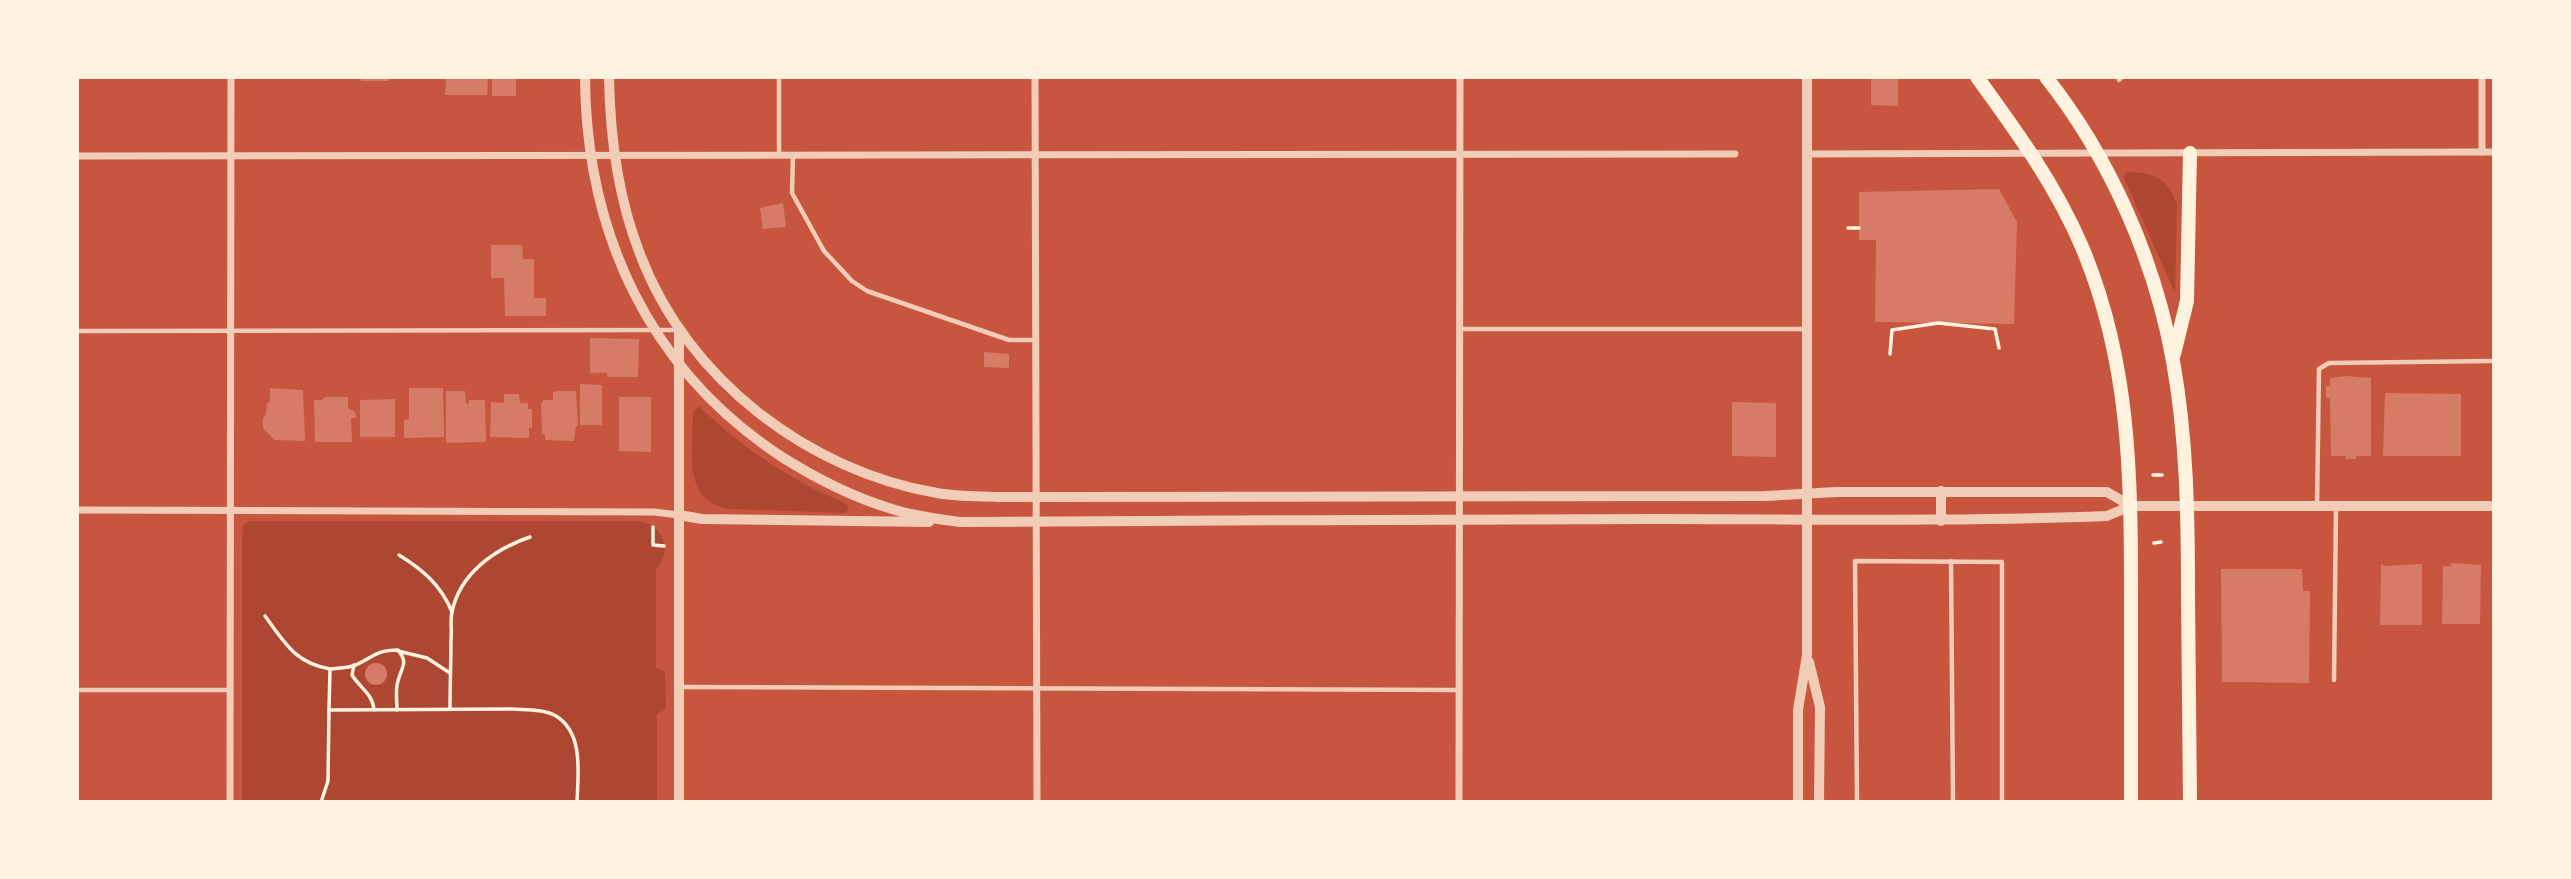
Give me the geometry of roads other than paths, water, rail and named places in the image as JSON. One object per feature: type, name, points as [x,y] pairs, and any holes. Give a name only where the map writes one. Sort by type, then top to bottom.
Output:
[{"type":"main road","points":[[1977,77],[2033,153],[2050,181],[2082,247],[2113,344],[2127,422],[2131,506],[2131,802]]},
{"type":"main road","points":[[2046,77],[2064,99],[2097,153],[2129,217],[2155,287],[2173,359],[2183,432],[2188,507],[2190,802]]},
{"type":"main road","points":[[2173,359],[2186,301],[2190,153]]},
{"type":"street","points":[[230,802],[231,77]]},
{"type":"street","points":[[585,77],[585,110],[590,155],[596,190],[610,239],[629,286],[654,330],[679,366],[723,412],[757,440],[802,470],[832,486],[894,510],[960,522]]},
{"type":"street","points":[[609,77],[615,155],[629,223],[640,255],[679,330],[706,364],[755,409],[797,440],[838,462],[894,483],[938,493],[1036,497],[1765,496],[1941,491],[2107,492],[2131,506]]},
{"type":"street","points":[[1035,77],[1037,802]]},
{"type":"street","points":[[1459,802],[1460,77]]},
{"type":"street","points":[[1798,802],[1798,710],[1807,655],[1807,77]]},
{"type":"street","points":[[2482,77],[2482,152]]},
{"type":"street","points":[[1807,154],[2494,152]]},
{"type":"street","points":[[77,156],[1735,154]]},
{"type":"street","points":[[679,330],[679,802]]},
{"type":"street","points":[[1941,491],[1941,521]]},
{"type":"street","points":[[77,510],[654,512],[702,519],[960,522],[1460,519],[1941,521],[2107,516],[2131,506],[2494,506]]},
{"type":"street","points":[[1807,655],[1820,707],[1819,802]]},
{"type":"lane","points":[[779,77],[779,155]]},
{"type":"lane","points":[[793,155],[792,193],[824,251],[852,281],[867,291],[1009,340],[1036,340]]},
{"type":"lane","points":[[1459,329],[1808,329]]},
{"type":"lane","points":[[77,331],[679,330]]},
{"type":"lane","points":[[2317,507],[2321,366],[2329,363],[2494,361]]},
{"type":"lane","points":[[2334,680],[2336,507]]},
{"type":"lane","points":[[1857,802],[1855,561],[2002,562],[2002,802]]},
{"type":"lane","points":[[1951,561],[1953,802]]},
{"type":"lane","points":[[679,687],[1459,690]]},
{"type":"lane","points":[[77,690],[230,690]]}]
